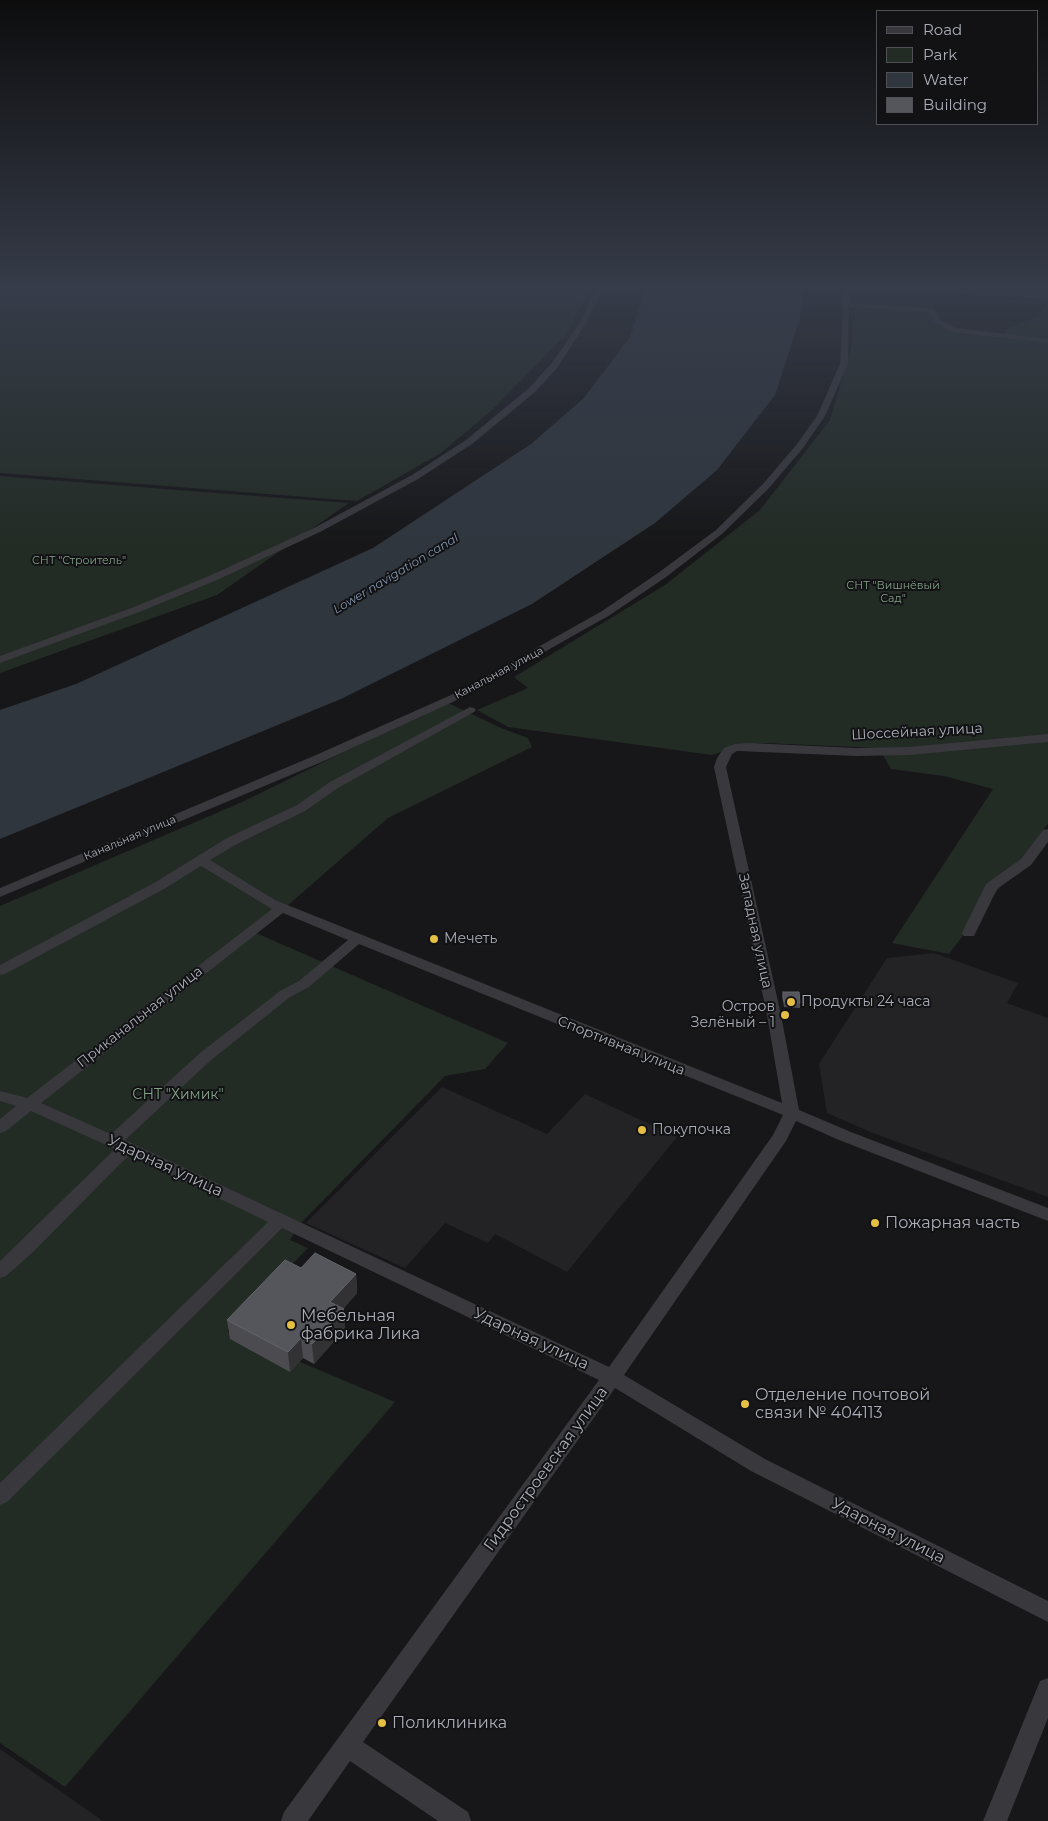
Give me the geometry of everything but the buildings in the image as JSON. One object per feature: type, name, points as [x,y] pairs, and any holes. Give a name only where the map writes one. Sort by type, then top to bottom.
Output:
[{"type":"street","points":[[0,660],[138,609],[221,575],[317,530],[415,477],[469,442],[511,409],[545,376]]},
{"type":"street","name":"Канальная улица","points":[[0,893],[320,758],[464,693],[606,613],[662,575],[719,532],[766,486],[800,446],[821,416],[839,376]]},
{"type":"street","points":[[0,971],[43,950],[202,861],[232,841],[301,808],[334,786],[470,710]]},
{"type":"street","name":"Шоссейная улица","points":[[728,751],[735,748],[759,746],[857,752],[909,751],[1048,738]]},
{"type":"street","name":"Западная улица","points":[[728,751],[720,767],[772,1006],[792,1113]]},
{"type":"street","points":[[969,933],[991,887],[1026,862],[1048,833]]},
{"type":"street","name":"Спортивная улица","points":[[202,861],[281,908],[1048,1216]]},
{"type":"street","name":"Приканальная улица","points":[[0,1126],[281,908]]},
{"type":"street","points":[[0,1271],[26,1248],[120,1144],[205,1057],[285,994],[304,984],[357,939]]},
{"type":"street","name":"Ударная улица","points":[[0,1096],[29,1104],[120,1144],[612,1377],[758,1464],[1048,1612]]},
{"type":"street","name":"Гидростроевская улица","points":[[293,1821],[612,1377],[780,1137],[792,1113]]},
{"type":"street","points":[[0,1496],[280,1220]]},
{"type":"street","points":[[995,1821],[1048,1689]]},
{"type":"street","points":[[347,1745],[459,1821]]},
{"type":"shaded area","points":[[934,953],[1018,983],[1007,1003],[1048,1018],[1048,1197],[873,1133],[827,1113],[819,1064],[887,958]]},
{"type":"shaded area","points":[[442,1087],[547,1134],[585,1094],[677,1137],[567,1272],[495,1234],[488,1243],[445,1223],[405,1268],[306,1223]]},
{"type":"shaded area","points":[[0,1749],[103,1821],[0,1821]]},
{"type":"green space","points":[[0,376],[526,376],[492,410],[441,453],[357,501],[0,473]]},
{"type":"green space","name":"СНТ \"Вишнёвый Сад\"","points":[[843,376],[1048,376],[1048,824],[949,954],[892,943],[993,789],[944,776],[891,769],[879,748],[765,743],[742,745],[712,755],[508,727],[477,710],[528,688],[514,677],[665,585],[760,510],[830,420]]},
{"type":"green space","name":"СНТ \"Строитель\"","points":[[0,476],[349,503],[217,595],[0,673]]},
{"type":"green space","name":"СНТ \"Химик\"","points":[[446,702],[501,728],[528,738],[532,747],[388,818],[256,933],[508,1043],[485,1069],[445,1076],[301,1223],[290,1240],[308,1248],[227,1331],[395,1402],[65,1787],[0,1743],[0,906],[242,802]]},
{"type":"water","name":"Lower navigation canal","points":[[601,376],[781,376],[775,395],[717,470],[655,523],[532,604],[341,699],[0,839],[0,710],[76,684],[373,548],[531,444],[584,398]]},
{"type":"place","name":"Мечеть","points":[[434,939]]},
{"type":"place","name":"Продукты 24 часа","points":[[791,1002]]},
{"type":"place","name":"Остров Зелёный – 1","points":[[785,1015]]},
{"type":"place","name":"Покупочка","points":[[642,1130]]},
{"type":"place","name":"Пожарная часть","points":[[875,1223]]},
{"type":"place","name":"Мебельная фабрика Лика","points":[[291,1325]]},
{"type":"place","name":"Отделение почтовой связи № 404113","points":[[745,1404]]},
{"type":"place","name":"Поликлиника","points":[[382,1723]]}]
